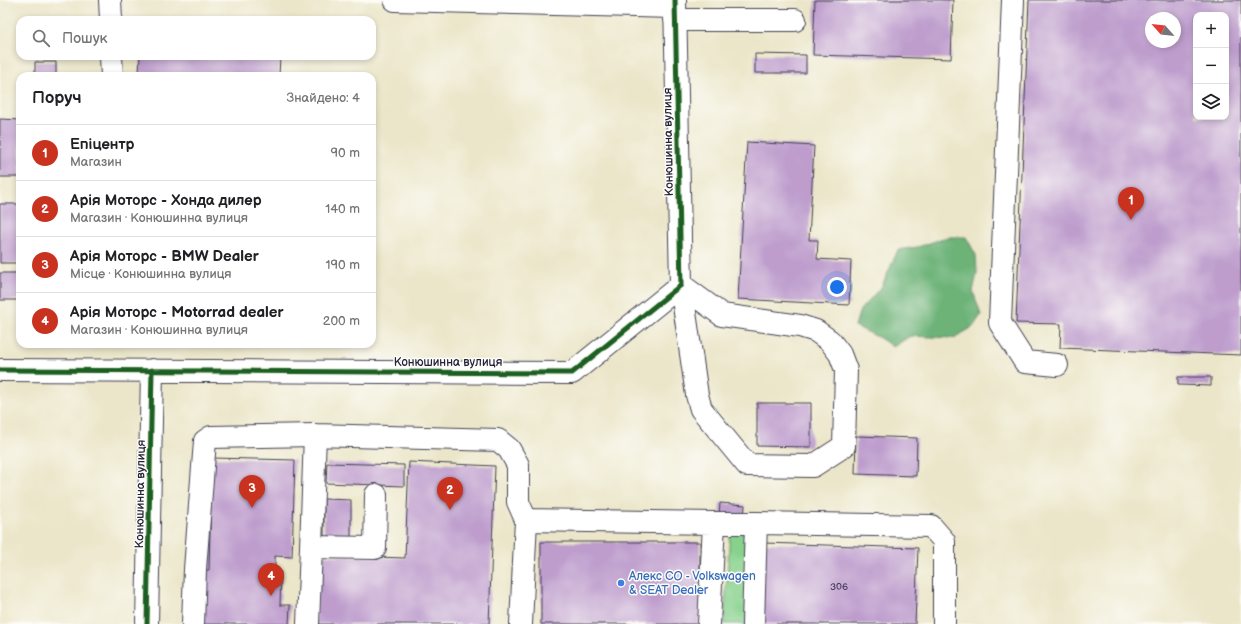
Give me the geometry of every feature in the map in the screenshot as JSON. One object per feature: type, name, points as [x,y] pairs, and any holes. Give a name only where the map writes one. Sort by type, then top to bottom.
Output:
[{"type":"street","points":[[110,0],[110,16]]},
{"type":"street","points":[[395,0],[675,9],[795,20]]},
{"type":"street","points":[[1013,0],[1000,323],[1025,362],[1057,365]]},
{"type":"street","name":"Конюшинна вулиця","points":[[147,624],[152,370],[572,373],[681,285],[675,9]]},
{"type":"street","points":[[111,60],[112,72]]},
{"type":"street","points":[[681,285],[722,315],[800,326],[816,331],[830,341],[840,354],[846,370],[844,446],[813,466],[747,465],[701,409],[697,395],[681,285]]},
{"type":"street","points":[[0,370],[152,370]]},
{"type":"street","points":[[308,624],[315,435]]},
{"type":"street","points":[[193,624],[195,568],[205,441],[211,437],[315,435],[498,440],[509,449],[518,465],[518,502],[526,520],[521,624]]},
{"type":"street","points":[[311,546],[375,548],[376,495]]},
{"type":"street","points":[[526,520],[931,526],[944,541],[944,624]]},
{"type":"street","points":[[709,624],[714,523]]},
{"type":"street","points":[[754,624],[756,523]]},
{"type":"green space","points":[[947,237],[966,237],[976,255],[977,274],[973,291],[981,315],[973,327],[954,338],[910,336],[893,347],[880,338],[855,326],[860,310],[882,286],[898,250],[918,247]]},
{"type":"green space","points":[[730,531],[750,531],[747,624],[724,624]]},
{"type":"building","points":[[815,0],[953,0],[951,59],[813,55]]},
{"type":"building","points":[[1029,0],[1241,0],[1241,355],[1060,348],[1061,324],[1016,323]]},
{"type":"building","points":[[755,54],[806,55],[806,73],[755,73]]},
{"type":"building","points":[[140,60],[280,60],[279,72],[139,72]]},
{"type":"building","points":[[35,62],[56,62],[56,72],[35,72]]},
{"type":"building","points":[[0,119],[16,120],[16,177],[0,177]]},
{"type":"building","points":[[747,142],[814,146],[809,240],[818,240],[817,259],[851,261],[849,305],[738,299]]},
{"type":"building","points":[[0,204],[16,204],[16,263],[0,263]]},
{"type":"building","points":[[0,273],[16,273],[16,300],[0,300]]},
{"type":"building","points":[[1178,377],[1211,377],[1211,386],[1178,385]]},
{"type":"building","points":[[757,403],[811,403],[811,447],[757,446]]},
{"type":"building","points":[[856,436],[917,438],[916,476],[855,474]]},
{"type":"building","points":[[212,458],[295,460],[292,557],[275,556],[275,572],[281,572],[280,605],[290,605],[289,624],[197,624],[204,570],[209,570]]},
{"type":"building","points":[[409,462],[495,466],[489,624],[316,624],[319,555],[405,558]]},
{"type":"building","points":[[327,463],[404,465],[404,486],[326,483]]},
{"type":"building","points":[[324,499],[351,500],[351,541],[324,541]]},
{"type":"building","points":[[720,503],[745,505],[744,519],[719,517]]},
{"type":"building","name":"Алекс CO - Volkswagen & SEAT Dealer","points":[[541,542],[700,542],[700,624],[541,624]]},
{"type":"building","points":[[764,543],[918,548],[915,624],[761,624]]},
{"type":"cycle path","points":[[0,370],[572,373],[681,285],[675,0]]},
{"type":"cycle path","points":[[147,624],[152,370]]},
{"type":"place","name":"Епіцентр","points":[[1131,220]]},
{"type":"place","name":"Арія Моторс - BMW Dealer","points":[[252,508]]},
{"type":"place","name":"Арія Моторс - Хонда дилер","points":[[450,510]]},
{"type":"place","name":"Алекс CO - Volkswagen & SEAT Dealer","points":[[621,583]]},
{"type":"place","name":"Арія Моторс - Motorrad dealer","points":[[271,596]]}]
